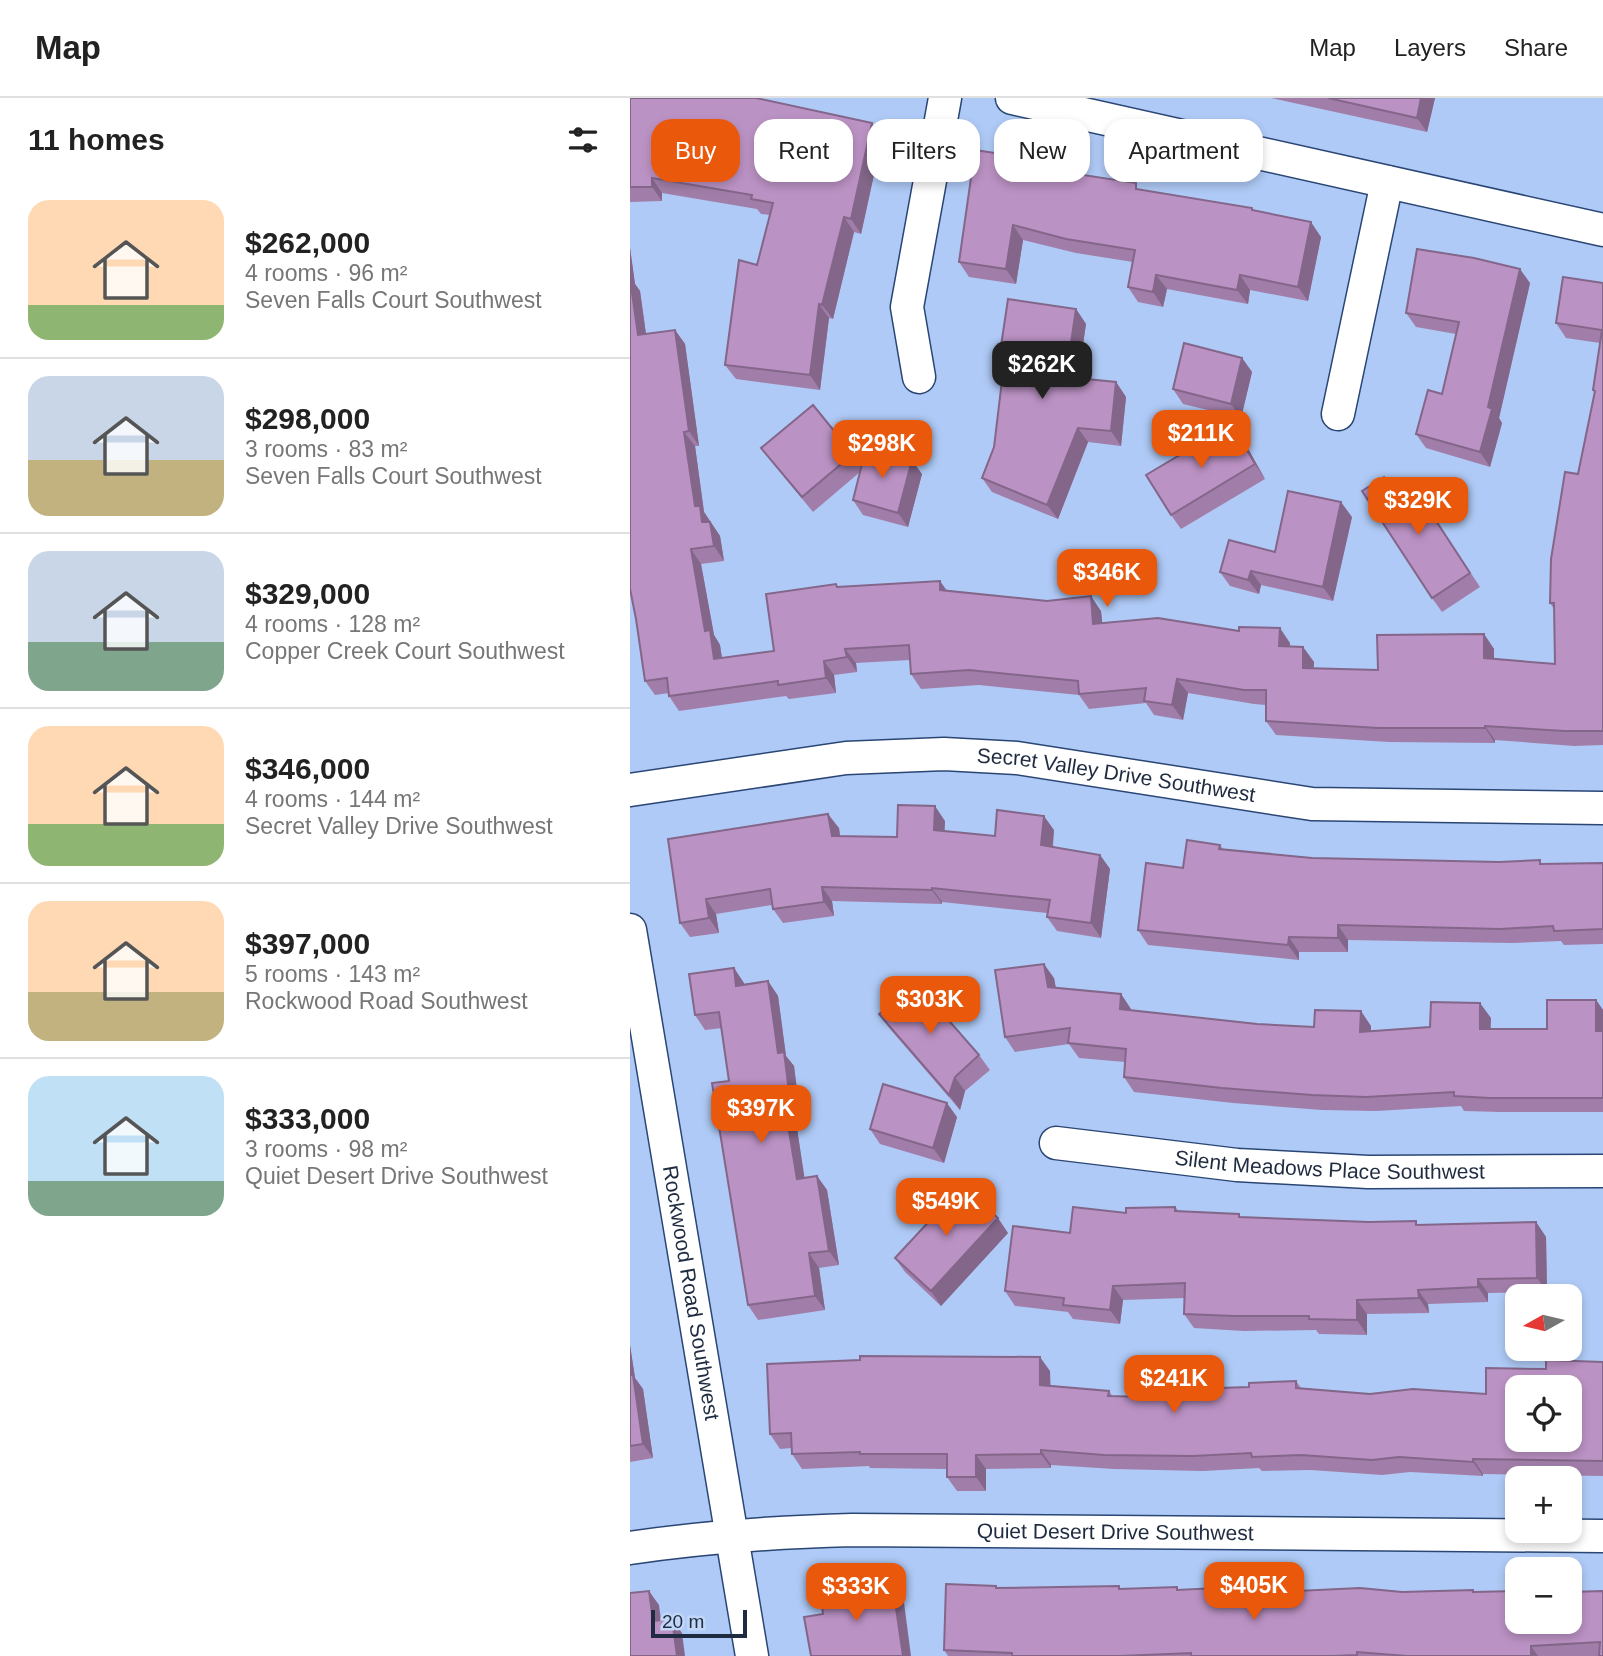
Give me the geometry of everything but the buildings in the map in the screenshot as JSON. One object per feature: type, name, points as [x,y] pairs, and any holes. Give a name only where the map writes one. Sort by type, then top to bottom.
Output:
[{"type":"street","points":[[919,377],[907,307],[945,98]]},
{"type":"street","points":[[1012,98],[1603,230]]},
{"type":"street","points":[[1338,414],[1387,182]]},
{"type":"street","name":"Secret Valley Drive Southwest","points":[[630,790],[846,758],[944,754],[1017,758],[1312,804],[1603,808]]},
{"type":"street","name":"Rockwood Road Southwest","points":[[630,930],[752,1656]]},
{"type":"street","name":"Silent Meadows Place Southwest","points":[[1056,1143],[1237,1165],[1368,1172],[1603,1171]]},
{"type":"street","name":"Quiet Desert Drive Southwest","points":[[630,1548],[732,1535],[852,1530],[1603,1536]]}]
